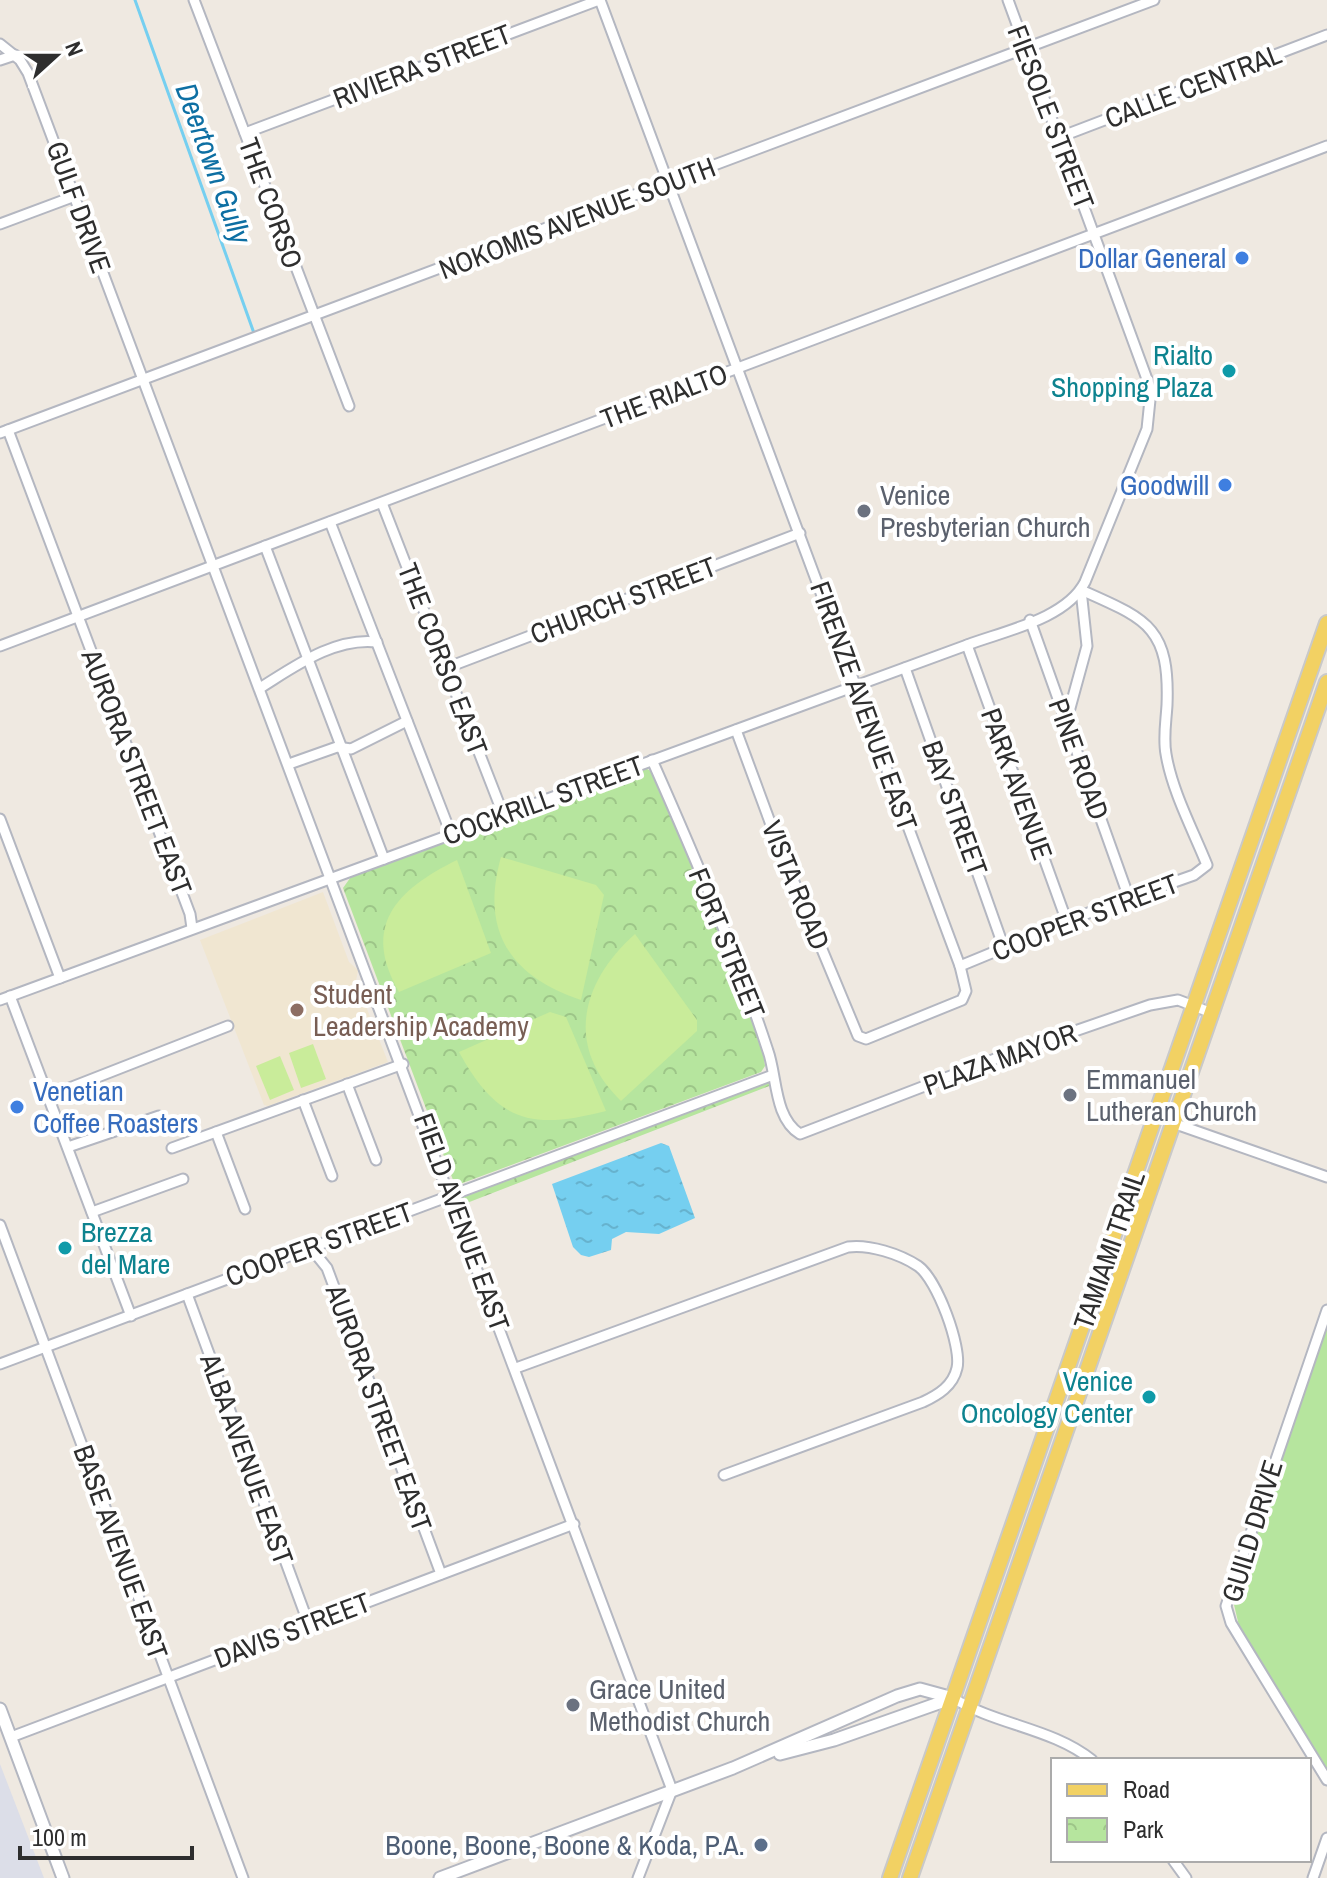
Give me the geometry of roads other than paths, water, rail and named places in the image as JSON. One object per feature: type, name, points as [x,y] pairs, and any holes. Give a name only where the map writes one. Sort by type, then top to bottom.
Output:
[{"type":"main road","name":"TAMIAMI TRAIL","points":[[890,1878],[1327,623]]},
{"type":"main road","name":"TAMIAMI TRAIL","points":[[910,1878],[1327,682]]},
{"type":"street","name":"THE CORSO","points":[[194,0],[349,406]]},
{"type":"street","name":"RIVIERA STREET","points":[[245,133],[599,0]]},
{"type":"street","name":"FIRENZE AVENUE EAST","points":[[599,0],[739,367],[960,966],[966,991],[962,1000],[918,1020]]},
{"type":"street","name":"FIESOLE STREET","points":[[1008,0],[1095,233]]},
{"type":"street","name":"NOKOMIS AVENUE SOUTH","points":[[4,432],[1154,0]]},
{"type":"street","name":"CALLE CENTRAL","points":[[1060,137],[1327,35]]},
{"type":"street","name":"GULF DRIVE","points":[[0,44],[15,55],[28,73],[214,567]]},
{"type":"street","points":[[0,60],[15,55]]},
{"type":"street","name":"THE RIALTO","points":[[0,646],[1327,146]]},
{"type":"street","points":[[0,224],[75,196]]},
{"type":"street","points":[[1066,720],[1087,646],[1081,590],[1147,429],[1152,404],[1147,378],[1095,233]]},
{"type":"street","name":"AURORA STREET EAST","points":[[4,432],[78,616],[190,914],[192,928]]},
{"type":"street","name":"THE CORSO EAST","points":[[382,503],[503,814]]},
{"type":"street","points":[[330,522],[451,834]]},
{"type":"street","name":"CHURCH STREET","points":[[446,668],[800,533]]},
{"type":"street","points":[[265,546],[384,859]]},
{"type":"street","name":"FIELD AVENUE EAST","points":[[214,567],[403,1064],[672,1790]]},
{"type":"street","name":"COCKRILL STREET","points":[[0,1000],[967,645],[1065,605],[1081,590]]},
{"type":"street","name":"COOPER STREET","points":[[960,966],[1194,875],[1207,865],[1166,756],[1164,655],[1156,636],[1140,617],[1081,590]]},
{"type":"street","name":"PINE ROAD","points":[[1030,620],[1129,898]]},
{"type":"street","points":[[260,688],[308,657],[364,640],[377,642]]},
{"type":"street","name":"PARK AVENUE","points":[[967,645],[1067,922]]},
{"type":"street","name":"BAY STREET","points":[[905,668],[1004,948]]},
{"type":"street","points":[[289,764],[360,745],[407,721]]},
{"type":"street","name":"VISTA ROAD","points":[[736,730],[777,841],[861,1038],[918,1020]]},
{"type":"street","name":"FORT STREET","points":[[652,760],[760,1026],[791,1128]]},
{"type":"street","points":[[0,819],[60,978]]},
{"type":"street","points":[[10,996],[131,1316]]},
{"type":"street","name":"PLAZA MAYOR","points":[[791,1128],[800,1134],[1000,1057],[1150,1005],[1178,1000],[1212,1013]]},
{"type":"street","points":[[49,1096],[228,1026]]},
{"type":"street","points":[[172,1148],[403,1064]]},
{"type":"street","name":"COOPER STREET","points":[[0,1364],[773,1075]]},
{"type":"street","points":[[347,1084],[376,1160]]},
{"type":"street","points":[[303,1100],[332,1176]]},
{"type":"street","points":[[68,1147],[159,1116]]},
{"type":"street","points":[[1173,1123],[1327,1177]]},
{"type":"street","points":[[216,1132],[245,1209]]},
{"type":"street","points":[[92,1212],[183,1179]]},
{"type":"street","name":"BASE AVENUE EAST","points":[[0,1225],[243,1878]]},
{"type":"street","points":[[516,1368],[848,1247],[862,1245],[918,1267],[934,1283],[957,1353],[957,1367],[943,1391],[923,1402],[724,1475]]},
{"type":"street","name":"AURORA STREET EAST","points":[[310,1247],[327,1268],[441,1574]]},
{"type":"street","name":"ALBA AVENUE EAST","points":[[187,1294],[309,1625]]},
{"type":"street","name":"GUILD DRIVE","points":[[1327,1310],[1227,1592],[1226,1606],[1231,1623],[1327,1780]]},
{"type":"street","name":"DAVIS STREET","points":[[11,1737],[574,1524]]},
{"type":"street","points":[[440,1878],[752,1761],[920,1689],[953,1698],[969,1709],[1059,1741],[1089,1758]]},
{"type":"street","points":[[752,1761],[834,1740],[953,1698]]},
{"type":"street","points":[[0,1709],[63,1878]]},
{"type":"street","points":[[638,1878],[672,1790]]},
{"type":"street","points":[[1313,1878],[1327,1838]]},
{"type":"water","points":[[661,1143],[669,1146],[695,1218],[659,1234],[626,1232],[612,1239],[611,1250],[589,1257],[581,1255],[573,1247],[552,1184]]},
{"type":"waterway","name":"Deertown Gully","points":[[135,0],[255,336]]},
{"type":"place","name":"Dollar General","points":[[1242,258]]},
{"type":"place","name":"Rialto Shopping Plaza","points":[[1229,371]]},
{"type":"place","name":"Goodwill","points":[[1225,485]]},
{"type":"place","name":"Venice Presbyterian Church","points":[[864,511]]},
{"type":"place","name":"Student Leadership Academy","points":[[297,1010]]},
{"type":"place","name":"Emmanuel Lutheran Church","points":[[1070,1095]]},
{"type":"place","name":"Venetian Coffee Roasters","points":[[17,1107]]},
{"type":"place","name":"Brezza del Mare","points":[[65,1248]]},
{"type":"place","name":"Venice Oncology Center","points":[[1149,1397]]},
{"type":"place","name":"Grace United Methodist Church","points":[[573,1705]]},
{"type":"place","name":"Boone, Boone, Boone & Koda, P.A.","points":[[761,1845]]}]
